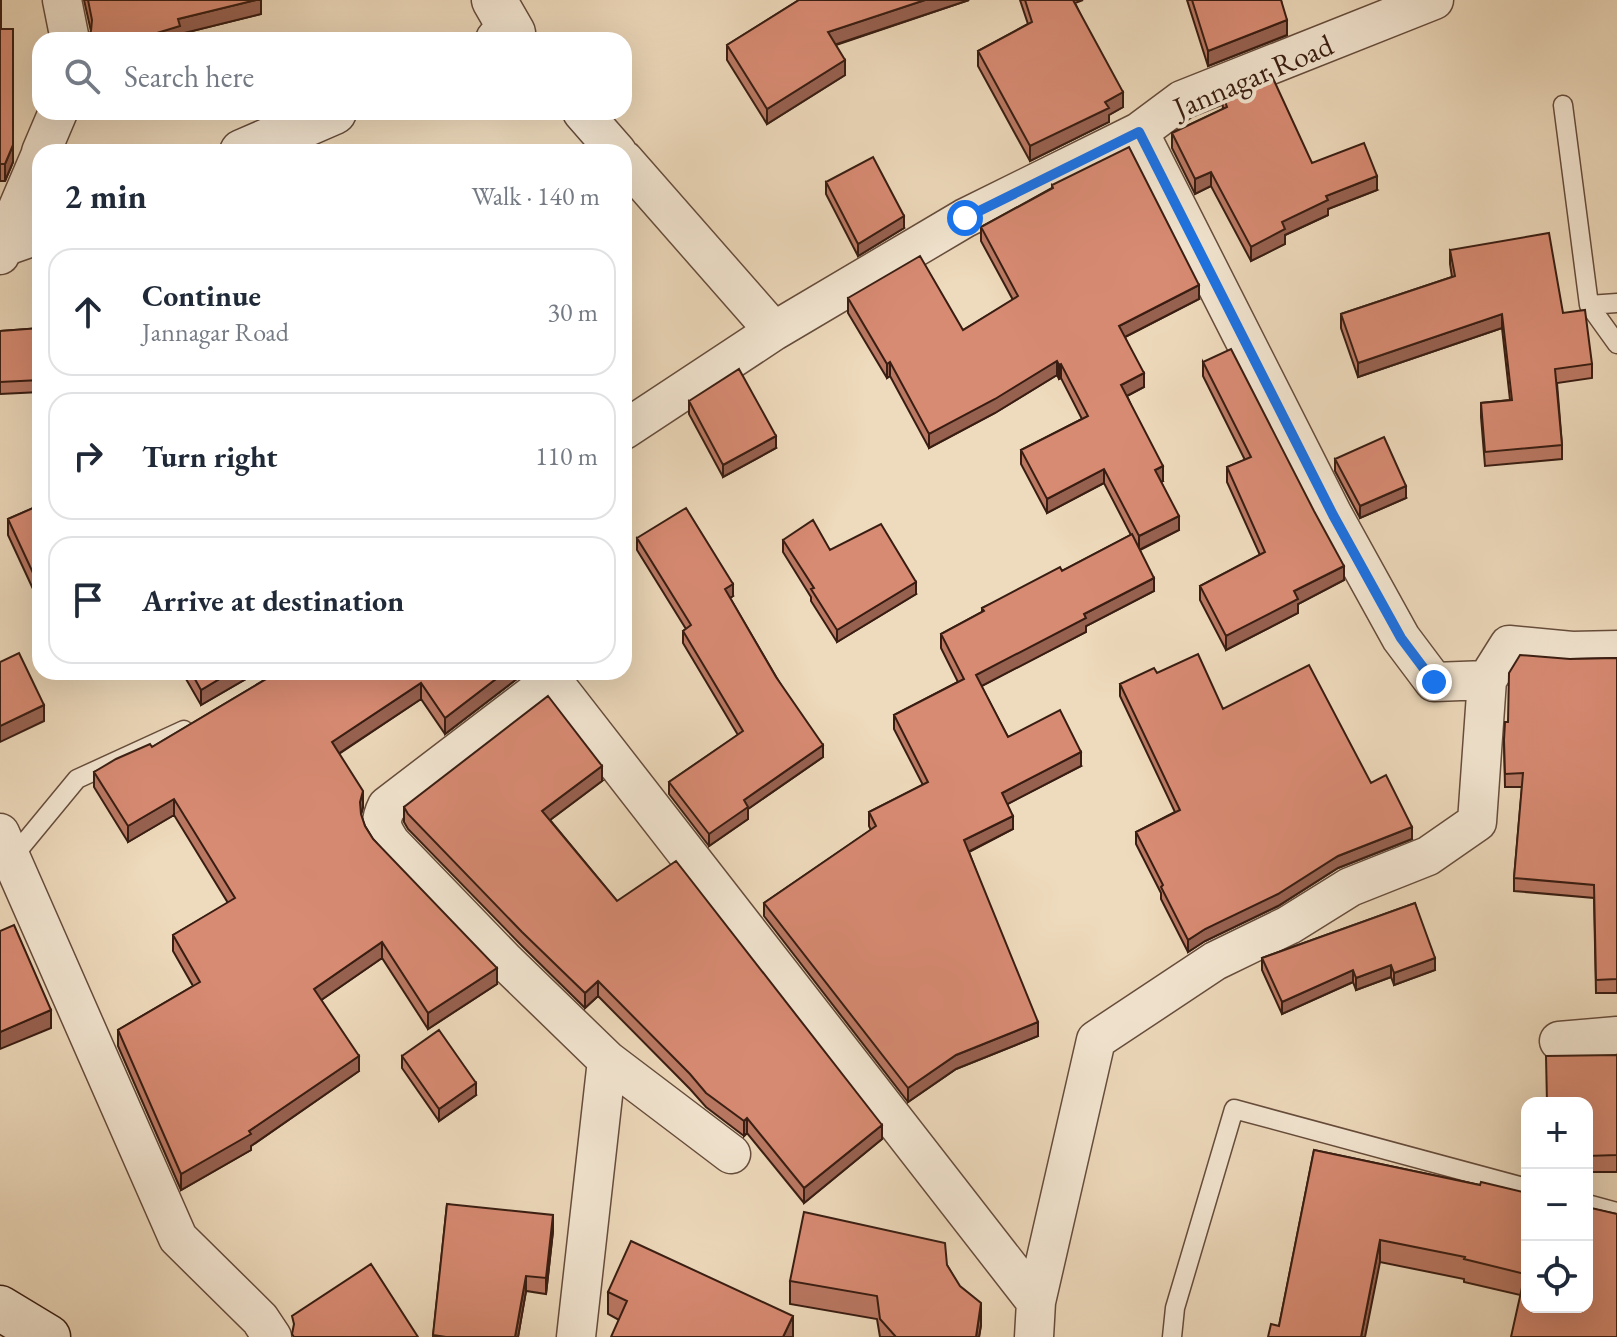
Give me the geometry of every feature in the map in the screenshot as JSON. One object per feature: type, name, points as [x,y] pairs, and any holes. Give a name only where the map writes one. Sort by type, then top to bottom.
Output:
[{"type":"street","points":[[62,0],[68,32]]},
{"type":"street","name":"Jannagar Road","points":[[632,425],[774,331],[965,218],[1139,132],[1182,100],[1434,0]]},
{"type":"street","points":[[45,144],[55,120]]},
{"type":"street","points":[[260,144],[316,120]]},
{"type":"street","points":[[589,120],[610,144]]},
{"type":"street","points":[[1139,132],[1333,515],[1401,638],[1434,682],[1487,680]]},
{"type":"street","points":[[632,169],[774,331]]},
{"type":"street","points":[[11,244],[32,181]]},
{"type":"street","points":[[1035,1319],[1096,1040],[1215,961],[1289,925],[1350,887],[1428,856],[1477,822],[1487,680],[1509,645],[1572,651],[1617,650]]},
{"type":"street","points":[[731,1154],[607,1060],[453,908],[391,843],[383,830],[381,818],[387,806],[552,680],[1035,1319]]},
{"type":"street","points":[[4,852],[178,1238],[260,1319],[272,1337]]},
{"type":"street","points":[[1559,1041],[1617,1036]]},
{"type":"street","points":[[576,1337],[607,1060]]},
{"type":"street","points":[[0,1308],[48,1337]]},
{"type":"lane","points":[[1563,105],[1589,305],[1617,344]]},
{"type":"lane","points":[[1589,305],[1617,303]]},
{"type":"lane","points":[[4,852],[77,779],[177,734],[203,718]]},
{"type":"lane","points":[[1172,1337],[1175,1308],[1234,1109],[1521,1186]]},
{"type":"lane","points":[[1593,1206],[1617,1212]]},
{"type":"building","points":[[0,0],[1,29],[13,29],[13,145],[5,164],[0,164]]},
{"type":"building","points":[[88,0],[256,0],[178,19],[180,26],[160,32],[90,32],[92,20]]},
{"type":"building","points":[[799,0],[925,0],[828,32],[845,60],[767,109],[727,45]]},
{"type":"building","points":[[1025,0],[1073,0],[1123,92],[1105,102],[1109,108],[1030,146],[978,51],[1032,22]]},
{"type":"building","points":[[1192,0],[1281,0],[1287,20],[1208,51]]},
{"type":"building","points":[[1271,74],[1312,163],[1364,143],[1377,176],[1326,196],[1328,200],[1282,222],[1285,229],[1251,247],[1211,172],[1195,179],[1172,133],[1227,107],[1222,93]]},
{"type":"building","points":[[1129,147],[1199,285],[1119,326],[1144,373],[1121,385],[1163,466],[1155,470],[1179,516],[1139,536],[1104,469],[1047,499],[1021,450],[1088,416],[1061,364],[1057,361],[929,434],[890,362],[887,364],[848,298],[920,256],[963,330],[1018,296],[981,227],[1053,188],[1052,185]]},
{"type":"building","points":[[873,157],[904,216],[858,244],[826,182]]},
{"type":"building","points":[[1549,233],[1563,313],[1585,310],[1592,364],[1555,369],[1562,445],[1485,452],[1481,403],[1512,400],[1502,314],[1358,363],[1341,314],[1455,276],[1450,250]]},
{"type":"building","points":[[32,329],[32,380],[0,382],[0,331]]},
{"type":"building","points":[[1231,349],[1344,566],[1294,591],[1298,599],[1226,636],[1200,586],[1265,552],[1227,467],[1251,457],[1203,362]]},
{"type":"building","points":[[739,369],[776,436],[723,465],[689,401]]},
{"type":"building","points":[[1384,437],[1406,486],[1360,506],[1335,459]]},
{"type":"building","points":[[32,508],[32,571],[8,519]]},
{"type":"building","points":[[686,508],[733,584],[725,589],[776,677],[823,745],[744,800],[748,807],[709,834],[669,782],[743,731],[683,631],[691,625],[637,538]]},
{"type":"building","points":[[813,520],[830,550],[881,524],[916,582],[837,630],[783,540]]},
{"type":"building","points":[[1132,534],[1154,578],[1084,614],[1086,618],[976,675],[1008,737],[1060,710],[1081,752],[1002,793],[1013,816],[964,840],[1038,1022],[956,1055],[908,1088],[764,903],[876,826],[869,812],[928,782],[894,715],[964,679],[941,634],[984,611],[982,608],[1060,567],[1062,571]]},
{"type":"building","points":[[19,653],[44,705],[0,726],[0,662]]},
{"type":"building","points":[[1198,654],[1223,709],[1309,665],[1371,783],[1386,775],[1412,827],[1338,856],[1278,894],[1188,940],[1136,832],[1180,810],[1120,684],[1154,668],[1157,673]]},
{"type":"building","points":[[1520,655],[1570,659],[1617,658],[1617,979],[1596,980],[1594,885],[1514,878],[1523,773],[1505,774],[1504,740],[1505,722],[1508,722],[1509,673]]},
{"type":"building","points":[[195,680],[218,680],[201,690]]},
{"type":"building","points":[[265,680],[495,680],[445,718],[421,683],[332,742],[363,791],[361,814],[373,839],[497,968],[428,1013],[382,942],[314,989],[359,1056],[249,1131],[251,1134],[181,1174],[118,1030],[200,982],[173,935],[235,898],[174,799],[128,826],[94,772],[150,744],[152,747]]},
{"type":"building","points":[[548,696],[602,766],[542,811],[617,901],[676,861],[882,1125],[804,1188],[747,1118],[744,1121],[706,1093],[598,981],[585,993],[522,932],[404,807]]},
{"type":"building","points":[[1415,903],[1435,958],[1394,973],[1391,965],[1356,978],[1353,970],[1282,1002],[1262,958]]},
{"type":"building","points":[[14,925],[51,1010],[0,1032],[0,931]]},
{"type":"building","points":[[439,1030],[476,1083],[439,1109],[402,1056]]},
{"type":"building","points":[[1617,1055],[1617,1155],[1593,1156],[1593,1097],[1547,1097],[1546,1056]]},
{"type":"building","points":[[1314,1150],[1521,1192],[1521,1273],[1465,1257],[1380,1240],[1361,1337],[1268,1337],[1271,1324],[1279,1326]]},
{"type":"building","points":[[447,1204],[553,1215],[546,1278],[526,1276],[515,1337],[433,1335]]},
{"type":"building","points":[[1593,1208],[1617,1214],[1617,1337],[1511,1337],[1521,1292],[1521,1313],[1593,1313]]},
{"type":"building","points":[[804,1212],[945,1243],[947,1265],[960,1286],[981,1303],[976,1337],[896,1337],[880,1319],[877,1296],[790,1281]]},
{"type":"building","points":[[631,1241],[793,1316],[783,1337],[611,1337],[627,1301],[608,1292]]},
{"type":"building","points":[[371,1264],[418,1337],[294,1337],[292,1316]]},
{"type":"route","points":[[965,218],[1139,132],[1333,515],[1401,638],[1434,682]]}]
